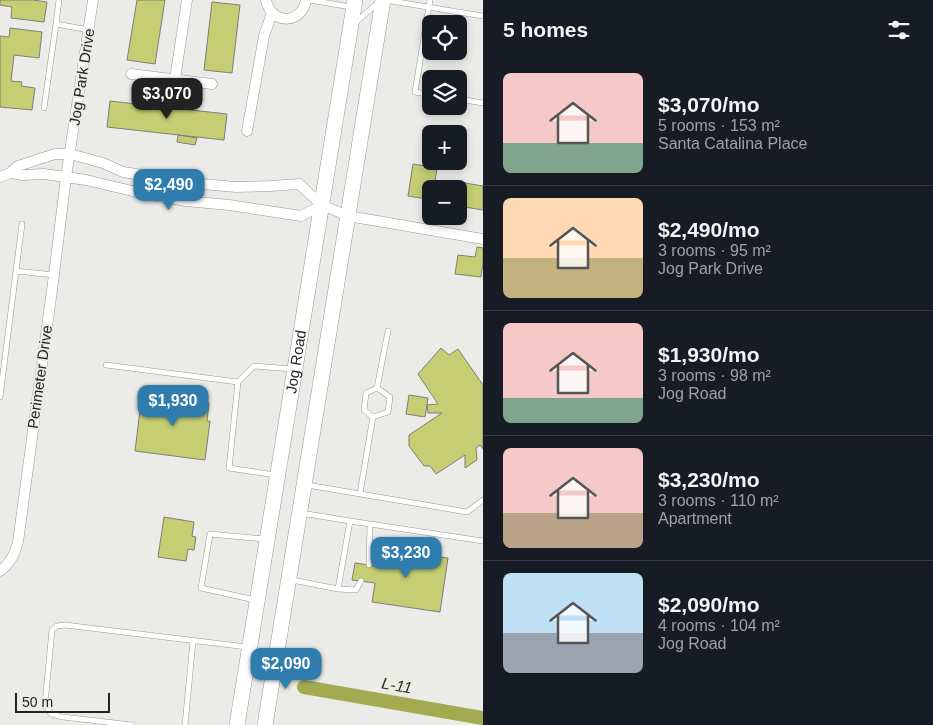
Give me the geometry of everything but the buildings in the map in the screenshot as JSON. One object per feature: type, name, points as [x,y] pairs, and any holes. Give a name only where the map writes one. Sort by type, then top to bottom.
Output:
[{"type":"main road","name":"Jog Road","points":[[265,725],[384,0]]},
{"type":"main road","name":"Jog Road","points":[[237,725],[355,4]]},
{"type":"main road","points":[[250,647],[277,651]]},
{"type":"street","name":"Jog Park Drive","points":[[66,176],[93,0]]},
{"type":"street","points":[[175,79],[188,0]]},
{"type":"street","points":[[266,0],[268,8],[272,13],[284,19],[297,16],[302,12],[308,0]]},
{"type":"street","points":[[247,131],[264,36],[272,13]]},
{"type":"street","points":[[131,74],[212,84]]},
{"type":"street","points":[[5,175],[18,166],[54,154],[70,154],[103,163],[123,172],[153,178],[236,187],[299,184],[322,205],[348,216],[483,239]]},
{"type":"street","points":[[5,175],[44,174],[66,176],[145,194],[186,201],[301,216],[322,205]]},
{"type":"street","name":"Perimeter Drive","points":[[0,572],[11,560],[18,542],[66,176]]},
{"type":"lane","points":[[44,108],[59,0]]},
{"type":"lane","points":[[308,0],[355,4]]},
{"type":"lane","points":[[351,28],[360,18],[384,0],[483,16]]},
{"type":"lane","points":[[422,93],[415,92],[430,0]]},
{"type":"lane","points":[[56,24],[89,30]]},
{"type":"lane","points":[[467,101],[483,103]]},
{"type":"lane","points":[[0,397],[22,224]]},
{"type":"lane","points":[[16,271],[54,275]]},
{"type":"lane","points":[[377,388],[388,331]]},
{"type":"lane","points":[[106,365],[238,382]]},
{"type":"lane","points":[[278,476],[229,468],[238,382],[254,366],[295,369]]},
{"type":"lane","points":[[373,418],[388,412],[390,396],[377,388]]},
{"type":"lane","points":[[373,418],[364,410],[366,393],[377,388]]},
{"type":"lane","points":[[360,493],[373,418]]},
{"type":"lane","points":[[304,484],[467,512],[483,500]]},
{"type":"lane","points":[[300,513],[483,541]]},
{"type":"lane","points":[[338,589],[350,521]]},
{"type":"lane","points":[[369,565],[370,524]]},
{"type":"lane","points":[[257,601],[201,588],[210,534],[267,539]]},
{"type":"lane","points":[[289,580],[338,589],[356,590],[361,581]]},
{"type":"lane","points":[[132,725],[51,714],[45,704],[52,630],[58,626],[65,625],[250,647]]},
{"type":"lane","points":[[185,725],[193,641]]},
{"type":"waterway","name":"L-11","points":[[304,687],[483,718]]}]
